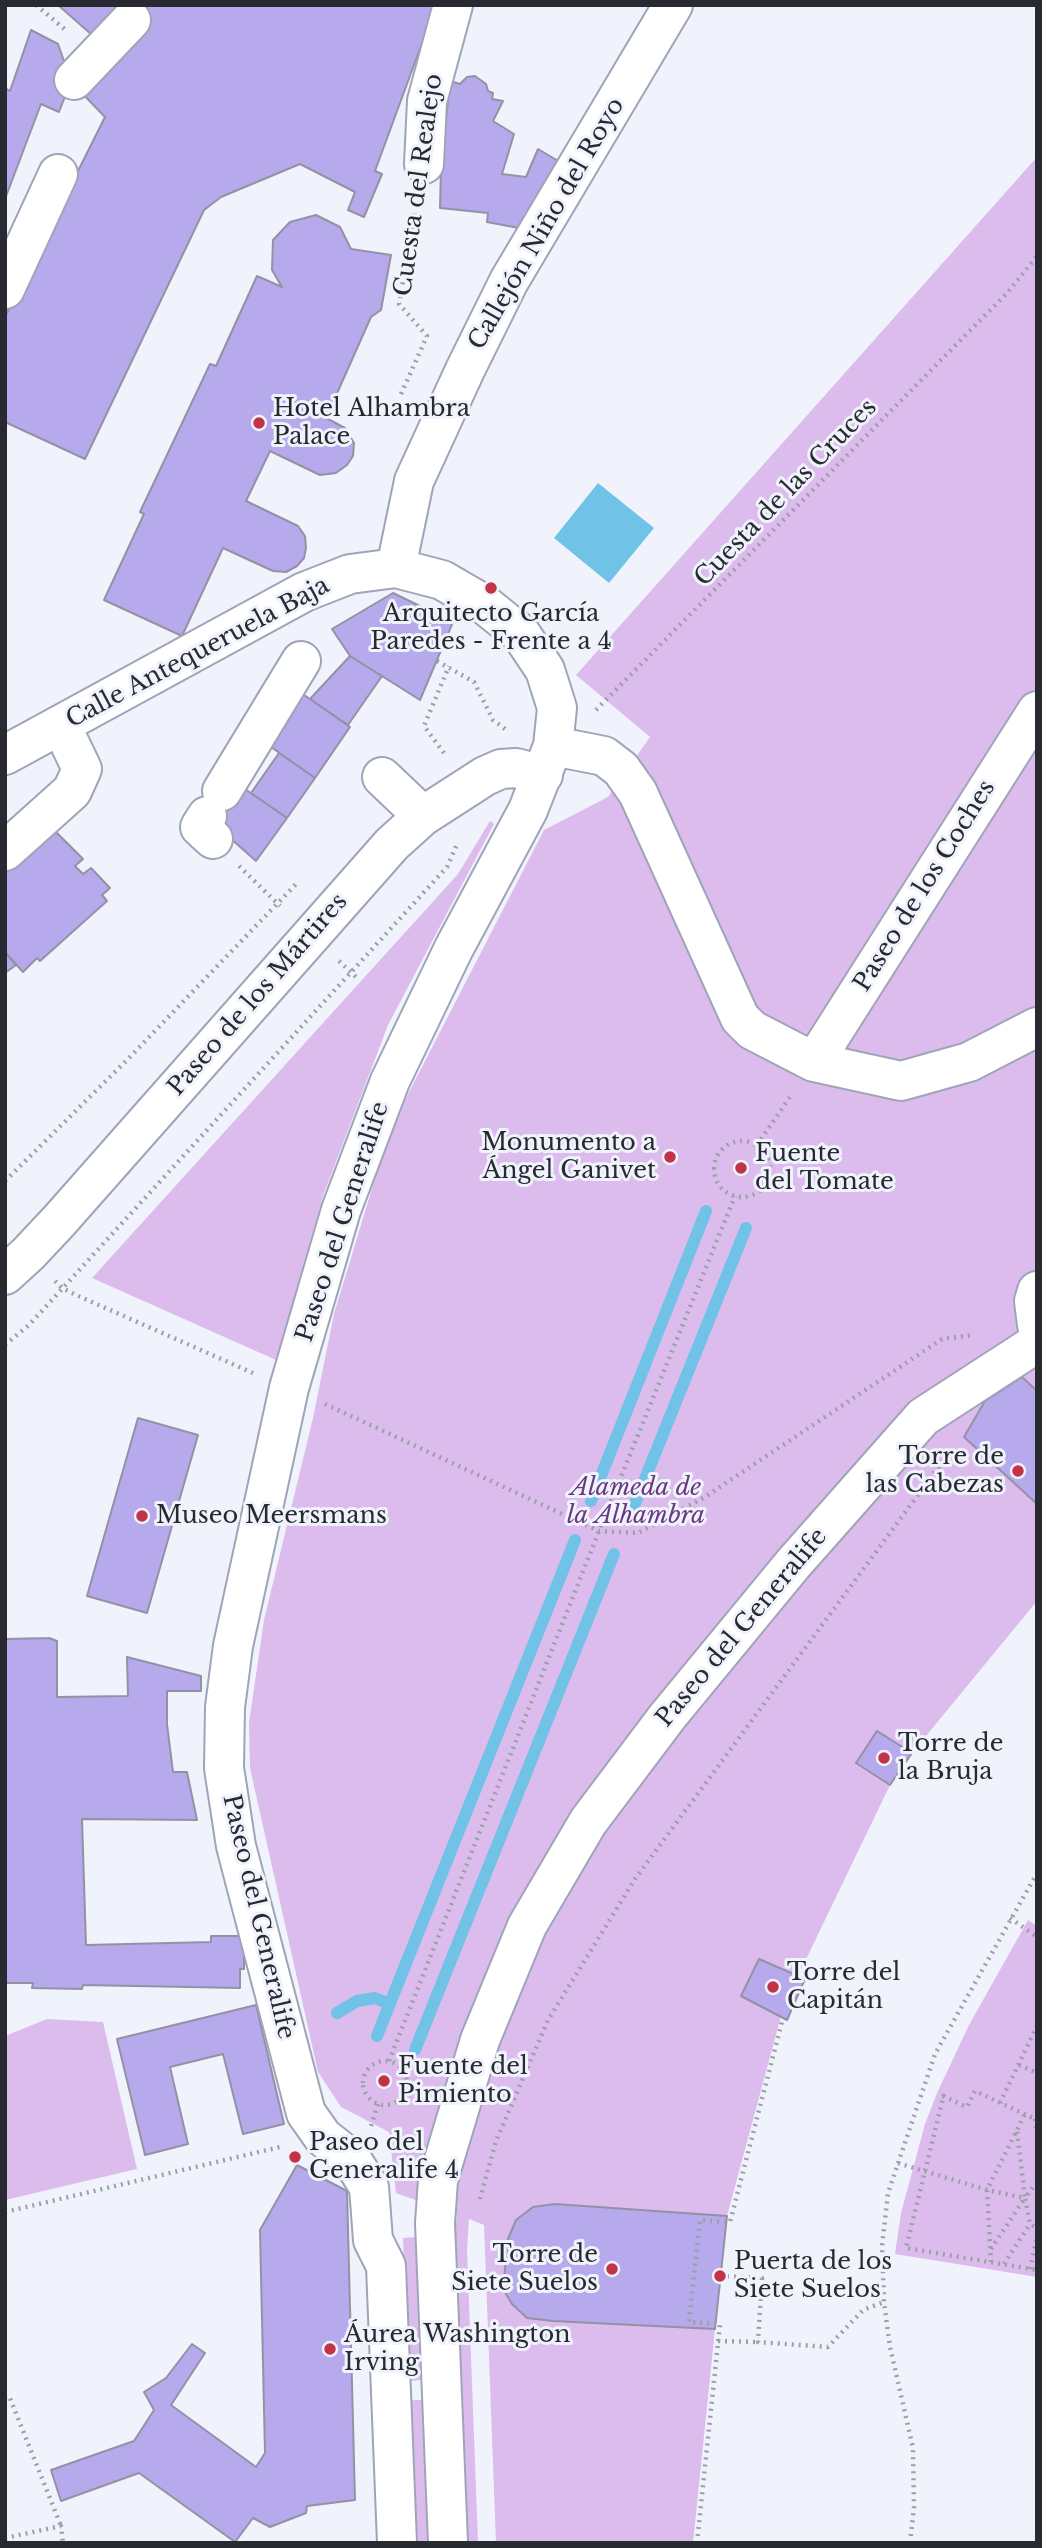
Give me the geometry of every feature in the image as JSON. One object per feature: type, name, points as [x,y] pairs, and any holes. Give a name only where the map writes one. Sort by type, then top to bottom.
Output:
[{"type":"street","name":"Cuesta del Realejo","points":[[424,164],[427,101],[453,5]]},
{"type":"street","name":"Callejón Niño del Royo","points":[[396,568],[414,481],[465,370],[509,281],[673,5]]},
{"type":"street","points":[[74,80],[131,20]]},
{"type":"street","points":[[5,289],[58,174]]},
{"type":"street","name":"Calle Antequeruela Baja","points":[[5,755],[304,592],[350,574],[396,568]]},
{"type":"street","name":"Paseo del Generalife","points":[[396,568],[442,580],[485,605],[521,634],[545,670],[557,708],[548,761],[528,810],[454,948],[390,1081],[341,1210],[289,1388],[233,1646],[227,1695],[224,1768],[236,1846],[306,2113],[323,2137],[352,2160],[369,2187],[373,2240],[386,2266],[397,2543]]},
{"type":"street","points":[[214,815],[301,661]]},
{"type":"street","name":"Paseo de los Coches","points":[[804,1077],[1037,711]]},
{"type":"street","points":[[5,851],[72,790],[82,769],[71,744]]},
{"type":"street","points":[[548,761],[604,756],[621,769],[638,793],[740,1018],[804,1077],[901,1081],[970,1062],[1037,1027]]},
{"type":"street","name":"Paseo de los Mártires","points":[[5,1275],[59,1221],[392,844],[423,816],[485,776],[501,769],[548,761]]},
{"type":"street","points":[[382,777],[423,816]]},
{"type":"street","points":[[1037,1291],[1034,1301],[1037,1325]]},
{"type":"street","name":"Paseo del Generalife","points":[[448,2543],[435,2223],[438,2179],[480,2040],[527,1926],[588,1822],[667,1717],[802,1555],[923,1416],[1037,1343]]},
{"type":"street","name":"Paseo del Generalife","points":[[373,2240],[363,2268],[373,2543]]},
{"type":"path","name":"Cuesta del Realejo","points":[[401,394],[427,337],[399,304],[424,164]]},
{"type":"path","name":"Cuesta de las Cruces","points":[[548,761],[1008,292],[1037,256]]},
{"type":"path","points":[[437,660],[474,682],[493,720],[509,732]]},
{"type":"path","points":[[444,753],[424,726],[449,666]]},
{"type":"path","points":[[5,1345],[30,1324],[447,867],[463,831]]},
{"type":"path","points":[[246,874],[289,914]]},
{"type":"path","points":[[5,1181],[279,905],[299,881]]},
{"type":"path","points":[[336,958],[358,979]]},
{"type":"path","points":[[757,1145],[804,1077]]},
{"type":"path","points":[[738,1141],[757,1145],[768,1159],[769,1176],[760,1191],[752,1195],[735,1196],[726,1193],[715,1177],[716,1158],[721,1149],[738,1141]]},
{"type":"path","points":[[389,2061],[735,1196]]},
{"type":"path","points":[[62,1288],[260,1376]]},
{"type":"path","points":[[325,1404],[599,1531],[638,1533],[705,1497],[942,1339],[979,1334]]},
{"type":"path","points":[[496,2141],[548,2020],[635,1879],[942,1463]]},
{"type":"path","points":[[910,2543],[914,2507],[913,2448],[890,2347],[884,2302],[882,2246],[888,2193],[935,2054],[1037,1873]]},
{"type":"path","points":[[1010,1918],[1037,1937]]},
{"type":"path","points":[[697,2543],[720,2324],[689,2322],[700,2220],[730,2222],[783,2018]]},
{"type":"path","points":[[1000,2103],[1036,2027]]},
{"type":"path","points":[[389,2061],[401,2068],[407,2081],[406,2088],[399,2099],[378,2104],[363,2088],[365,2074],[375,2063],[389,2061]]},
{"type":"path","points":[[1018,2065],[1037,2073]]},
{"type":"path","points":[[1037,2135],[1036,2120],[975,2091],[967,2107],[944,2095],[906,2248],[1037,2270]]},
{"type":"path","points":[[369,2131],[378,2104]]},
{"type":"path","points":[[991,2262],[987,2190],[1025,2114]]},
{"type":"path","points":[[1003,2264],[1030,2224],[1017,2130]]},
{"type":"path","points":[[5,2212],[289,2145]]},
{"type":"path","points":[[898,2163],[987,2190],[1025,2198]]},
{"type":"path","points":[[991,2249],[1037,2182]]},
{"type":"path","points":[[1030,2224],[1037,2228]]},
{"type":"path","points":[[1030,2269],[1037,2236]]},
{"type":"path","points":[[720,2276],[762,2277],[758,2342]]},
{"type":"path","points":[[718,2341],[828,2347],[863,2310],[884,2302]]},
{"type":"path","points":[[5,2397],[9,2396],[61,2526],[63,2543]]},
{"type":"path","points":[[5,2538],[61,2526]]},
{"type":"green space","name":"Alameda de la Alhambra","points":[[1037,157],[1037,1391],[1022,1378],[985,1401],[964,1437],[1037,1504],[1037,1601],[912,1753],[877,1731],[856,1762],[890,1785],[798,1976],[759,1959],[741,1995],[781,2016],[727,2216],[516,2221],[508,2239],[503,2289],[512,2304],[527,2318],[715,2329],[693,2543],[496,2543],[484,2225],[469,2219],[467,2249],[478,2543],[468,2543],[455,2232],[457,2215],[396,2193],[389,2132],[341,2107],[318,2072],[250,1768],[249,1723],[264,1620],[313,1418],[334,1314],[390,1129],[544,830],[608,797],[650,737],[576,675]]},
{"type":"green space","points":[[490,821],[494,824],[388,1025],[323,1196],[276,1360],[92,1278],[458,874]]},
{"type":"green space","points":[[1028,1920],[1037,1926],[1037,2277],[895,2254],[901,2213],[925,2124],[937,2093],[969,2025]]},
{"type":"green space","points":[[47,2019],[103,2022],[137,2169],[5,2200],[5,2036]]},
{"type":"green space","points":[[416,2237],[422,2380],[408,2381],[403,2238]]},
{"type":"green space","points":[[410,2400],[423,2400],[429,2543],[416,2543]]},
{"type":"water","points":[[598,483],[654,528],[609,583],[554,538]]},
{"type":"building","points":[[58,5],[436,5],[375,171],[382,174],[364,217],[348,210],[355,192],[300,164],[221,197],[204,210],[85,459],[5,422],[5,317],[105,117],[77,88],[100,42]]},
{"type":"building","points":[[31,30],[58,44],[71,81],[59,112],[41,104],[5,199],[5,88],[10,91]]},
{"type":"building","points":[[475,76],[493,93],[492,99],[503,101],[493,121],[514,134],[502,174],[526,177],[538,149],[565,165],[519,228],[487,222],[488,213],[440,208],[441,167],[450,81],[460,84],[467,77]]},
{"type":"building","name":"Hotel Alhambra Palace","points":[[316,215],[340,227],[351,249],[391,255],[381,310],[371,317],[326,418],[345,428],[354,443],[353,456],[347,465],[336,473],[320,475],[270,451],[246,501],[298,526],[305,536],[304,558],[286,572],[273,571],[223,548],[182,636],[104,600],[144,514],[140,512],[210,364],[216,366],[257,276],[282,287],[272,270],[273,240],[290,222]]},
{"type":"building","points":[[393,593],[453,622],[420,700],[350,656],[332,629]]},
{"type":"building","points":[[350,656],[382,676],[348,725],[310,699]]},
{"type":"building","points":[[297,690],[350,727],[315,778],[261,740]]},
{"type":"building","points":[[279,753],[315,778],[287,818],[251,793]]},
{"type":"building","points":[[242,787],[287,818],[256,861],[212,822]]},
{"type":"building","points":[[49,825],[83,859],[75,866],[83,874],[91,868],[110,888],[102,895],[107,901],[40,961],[37,958],[23,972],[5,952],[5,866]]},
{"type":"building","points":[[5,952],[16,965],[5,973]]},
{"type":"building","name":"Torre de las Cabezas","points":[[1022,1377],[1037,1391],[1037,1504],[964,1437],[985,1401]]},
{"type":"building","name":"Museo Meersmans","points":[[138,1418],[198,1435],[147,1613],[87,1596]]},
{"type":"building","points":[[49,1638],[57,1641],[57,1697],[128,1696],[127,1657],[201,1676],[201,1691],[167,1691],[167,1724],[173,1772],[187,1772],[197,1820],[82,1819],[86,1945],[211,1942],[211,1936],[240,1936],[244,1948],[244,1969],[240,1969],[240,1988],[83,1985],[82,1989],[32,1988],[33,1983],[5,1983],[6,1639]]},
{"type":"building","name":"Torre de la Bruja","points":[[877,1731],[912,1753],[890,1785],[856,1763]]},
{"type":"building","name":"Torre del Capitán","points":[[759,1959],[805,1979],[787,2020],[741,1996]]},
{"type":"building","points":[[256,2005],[284,2124],[243,2134],[223,2054],[170,2067],[188,2144],[145,2155],[117,2039]]},
{"type":"building","points":[[297,2165],[347,2191],[355,2500],[307,2506],[306,2513],[270,2527],[253,2518],[235,2542],[139,2473],[61,2501],[51,2470],[134,2441],[154,2410],[144,2392],[166,2378],[192,2344],[205,2353],[171,2405],[256,2467],[265,2453],[260,2230]]},
{"type":"building","name":"Torre de Siete Suelos","points":[[555,2204],[727,2216],[715,2329],[527,2318],[512,2304],[503,2289],[508,2239],[516,2220],[533,2207]]},
{"type":"waterway","points":[[591,1501],[706,1211]]},
{"type":"waterway","points":[[630,1516],[746,1228]]},
{"type":"waterway","points":[[377,2036],[575,1540]]},
{"type":"waterway","points":[[415,2050],[614,1554]]},
{"type":"waterway","points":[[337,2013],[357,2001],[375,1998],[390,2004]]},
{"type":"place","name":"Hotel Alhambra Palace","points":[[259,423]]},
{"type":"place","name":"Arquitecto García Paredes - Frente a 4","points":[[491,588]]},
{"type":"place","name":"Monumento a Ángel Ganivet","points":[[670,1157]]},
{"type":"place","name":"Fuente del Tomate","points":[[741,1168]]},
{"type":"place","name":"Torre de las Cabezas","points":[[1018,1471]]},
{"type":"place","name":"Museo Meersmans","points":[[142,1516]]},
{"type":"place","name":"Torre de la Bruja","points":[[884,1758]]},
{"type":"place","name":"Torre del Capitán","points":[[773,1987]]},
{"type":"place","name":"Fuente del Pimiento","points":[[384,2081]]},
{"type":"place","name":"Paseo del Generalife 4","points":[[295,2157]]},
{"type":"place","name":"Torre de Siete Suelos","points":[[612,2269]]},
{"type":"place","name":"Puerta de los Siete Suelos","points":[[720,2276]]},
{"type":"place","name":"Áurea Washington Irving","points":[[330,2349]]}]
